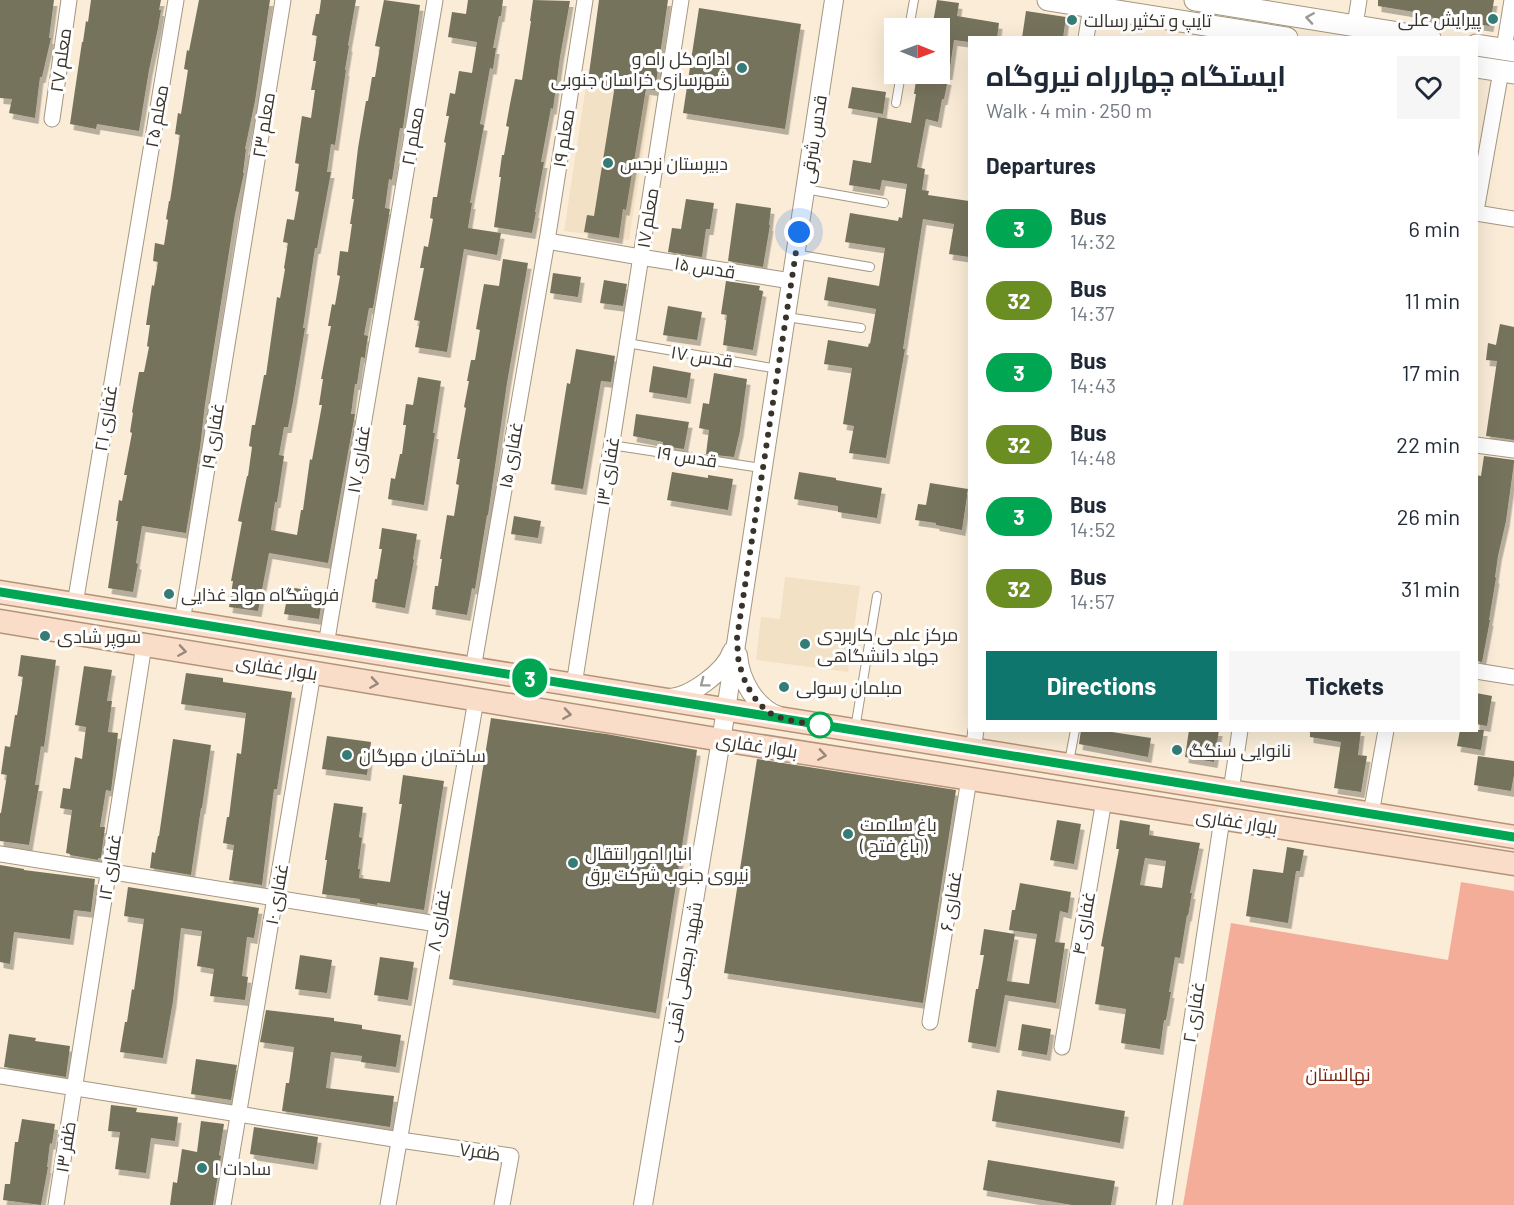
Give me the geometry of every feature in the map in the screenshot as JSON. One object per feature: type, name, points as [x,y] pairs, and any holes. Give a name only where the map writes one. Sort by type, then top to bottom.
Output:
[{"type":"main road","points":[[1048,0],[1274,36]]},
{"type":"main road","points":[[1195,0],[1231,3],[1418,36]]},
{"type":"main road","points":[[1478,45],[1509,50]]},
{"type":"main road","points":[[1478,68],[1508,72]]},
{"type":"main road","name":"بلوار غفاری","points":[[0,592],[855,731],[975,740],[1069,765],[1514,837]]},
{"type":"main road","name":"بلوار غفاری","points":[[0,621],[722,740],[1514,864]]},
{"type":"street","name":"معلم ۲۷","points":[[52,119],[69,0]]},
{"type":"street","name":"معلم ۲۵","points":[[136,232],[176,0]]},
{"type":"street","name":"معلم ۲۳","points":[[242,249],[283,0]]},
{"type":"street","name":"معلم ۲۱","points":[[389,273],[435,0]]},
{"type":"street","name":"معلم ۱۹","points":[[547,241],[585,0]]},
{"type":"street","name":"معلم ۱۷","points":[[640,257],[681,0]]},
{"type":"street","name":"قدس شرقی","points":[[722,740],[834,0]]},
{"type":"street","points":[[1355,26],[1359,0]]},
{"type":"street","points":[[1509,50],[1512,0]]},
{"type":"street","points":[[1086,36],[1091,7]]},
{"type":"street","points":[[1478,203],[1508,72]]},
{"type":"street","points":[[1478,212],[1514,219]]},
{"type":"street","name":"غفاری ۲۱","points":[[75,604],[136,232]]},
{"type":"street","name":"قدس ۱۵","points":[[547,241],[791,281]]},
{"type":"street","name":"غفاری ۱۵","points":[[473,669],[547,241]]},
{"type":"street","name":"غفاری ۱۹","points":[[182,622],[242,249]]},
{"type":"street","name":"غفاری ۱۳","points":[[574,685],[640,257]]},
{"type":"street","name":"غفاری ۱۷","points":[[326,645],[389,273]]},
{"type":"street","points":[[1478,445],[1514,450]]},
{"type":"street","points":[[651,698],[674,698],[693,691],[727,662],[737,638]]},
{"type":"street","points":[[737,638],[739,665],[746,684],[756,700],[770,712],[789,720]]},
{"type":"street","name":"غفاری ۱۲","points":[[74,1088],[144,645]]},
{"type":"street","points":[[1478,671],[1514,677]]},
{"type":"street","name":"غفاری ۱۰","points":[[223,1205],[313,673]]},
{"type":"street","name":"غفاری ۸","points":[[388,1205],[476,700]]},
{"type":"street","points":[[1231,791],[1240,732]]},
{"type":"street","points":[[1371,814],[1386,732]]},
{"type":"street","name":"شهید رجبعلی آهنی","points":[[643,1205],[722,740]]},
{"type":"street","name":"غفاری ۶","points":[[930,1022],[969,779]]},
{"type":"street","name":"غفاری ۴","points":[[1062,1047],[1104,800]]},
{"type":"street","name":"غفاری ۲","points":[[1164,1205],[1222,819]]},
{"type":"street","points":[[0,854],[437,924]]},
{"type":"street","points":[[0,1076],[400,1140]]},
{"type":"street","name":"ظفر ۱۳","points":[[56,1205],[74,1088]]},
{"type":"street","name":"ظفر۷","points":[[400,1140],[511,1155],[502,1205]]},
{"type":"lane","points":[[911,18],[914,0]]},
{"type":"lane","points":[[896,103],[899,84]]},
{"type":"lane","points":[[805,189],[884,203]]},
{"type":"lane","points":[[795,254],[870,267]]},
{"type":"lane","points":[[786,317],[861,328]]},
{"type":"lane","name":"قدس ۱۷","points":[[627,344],[778,369]]},
{"type":"lane","name":"قدس ۱۹","points":[[612,445],[763,468]]},
{"type":"lane","points":[[855,731],[877,596]]},
{"type":"lane","points":[[1069,765],[1075,732]]},
{"type":"shaded area","name":"دبیرستان نرجس","points":[[586,86],[652,96],[629,240],[564,231]]},
{"type":"shaded area","points":[[785,577],[860,586],[848,672],[756,660],[761,617],[780,619]]},
{"type":"green space","name":"نهالستان","points":[[1461,882],[1514,891],[1514,1205],[1183,1205],[1231,923],[1448,960]]},
{"type":"building","points":[[0,0],[54,0],[49,38],[51,38],[42,77],[40,77],[35,118],[9,113],[12,99],[0,98]]},
{"type":"building","points":[[91,0],[161,0],[139,131],[97,124],[96,129],[70,124],[82,42]]},
{"type":"building","points":[[199,0],[270,0],[186,533],[142,526],[133,592],[108,588],[119,500],[122,501],[127,475],[124,475],[132,433],[130,432],[132,412],[139,372],[144,372],[149,347],[147,346],[150,325],[146,325],[158,262],[153,261],[155,243],[164,245],[180,135],[175,134],[178,113],[181,114],[188,70],[184,69]]},
{"type":"building","points":[[321,0],[356,0],[335,145],[331,144],[327,172],[331,172],[317,248],[315,248],[293,401],[288,427],[284,427],[279,455],[284,456],[271,530],[297,535],[322,405],[319,405],[323,379],[321,379],[331,326],[328,326],[332,304],[335,305],[340,276],[337,275],[340,251],[348,252],[358,148],[366,101],[368,101],[372,77],[375,77],[380,47],[375,46],[384,0],[420,5],[403,128],[400,128],[392,180],[389,179],[385,208],[390,209],[373,308],[369,308],[364,335],[368,336],[365,358],[361,357],[357,384],[355,384],[351,414],[355,414],[328,563],[269,553],[258,611],[229,607],[233,581],[231,581],[242,522],[238,521],[248,476],[252,425],[255,425],[264,375],[266,375],[277,297],[280,298],[285,269],[288,243],[283,242],[287,219],[294,220],[299,192],[295,191],[299,164],[295,163],[302,116],[311,118],[315,90],[311,90],[316,61],[313,61],[317,36],[312,35]]},
{"type":"building","points":[[468,0],[503,0],[493,48],[496,48],[493,69],[490,68],[480,124],[484,125],[470,203],[472,203],[468,228],[501,233],[497,255],[464,249],[447,352],[415,347],[420,321],[414,320],[424,268],[420,268],[424,246],[428,247],[433,219],[430,218],[433,197],[437,197],[446,143],[444,142],[449,116],[446,116],[450,93],[455,94],[459,71],[472,73],[477,42],[448,37],[452,12],[466,14]]},
{"type":"building","points":[[533,0],[570,1],[553,109],[551,108],[541,162],[544,162],[532,233],[494,227],[502,155],[504,155],[509,127],[506,126],[515,79],[522,80]]},
{"type":"building","points":[[599,0],[668,0],[655,90],[646,89],[626,210],[623,209],[619,238],[584,232],[587,215],[594,216],[615,85],[588,81]]},
{"type":"building","points":[[937,0],[959,3],[957,16],[999,23],[997,36],[968,36],[968,42],[954,40],[950,67],[950,18],[934,18]]},
{"type":"building","points":[[1378,0],[1494,0],[1490,26],[1414,15],[1414,12],[1378,6]]},
{"type":"building","name":"اداره کل راه و شهرسازی خراسان جنوبی","points":[[699,8],[801,24],[785,129],[683,113]]},
{"type":"building","points":[[1026,11],[1066,17],[1063,36],[1022,36]]},
{"type":"building","points":[[916,84],[947,84],[938,122],[926,119],[917,167],[925,169],[922,190],[929,191],[928,195],[968,201],[968,257],[949,254],[954,224],[923,219],[903,349],[905,349],[886,458],[849,453],[854,426],[843,424],[852,368],[824,364],[828,340],[868,347],[876,309],[824,300],[828,277],[879,286],[885,248],[845,242],[850,213],[898,221],[899,217],[902,218],[907,184],[882,180],[880,190],[849,185],[853,160],[871,163],[878,117],[911,123],[916,94],[914,94]]},
{"type":"building","points":[[852,87],[886,92],[883,114],[848,108]]},
{"type":"building","points":[[686,199],[714,203],[710,229],[706,229],[702,257],[668,252],[672,228],[681,229]]},
{"type":"building","points":[[736,203],[771,208],[763,267],[728,261]]},
{"type":"building","points":[[503,259],[528,263],[507,383],[488,515],[475,589],[472,588],[467,615],[432,609],[435,586],[438,586],[447,515],[454,516],[459,485],[456,484],[460,459],[457,459],[466,408],[464,407],[469,381],[467,381],[471,360],[475,360],[480,330],[476,329],[484,284],[499,286]]},
{"type":"building","points":[[553,273],[581,277],[578,297],[550,293]]},
{"type":"building","points":[[604,280],[627,284],[623,306],[600,303]]},
{"type":"building","points":[[726,281],[760,286],[759,290],[763,291],[753,350],[723,345],[727,315],[721,314]]},
{"type":"building","points":[[668,306],[702,312],[697,340],[663,335]]},
{"type":"building","points":[[1500,324],[1514,327],[1514,440],[1486,436],[1497,361],[1486,360],[1488,343],[1496,345]]},
{"type":"building","points":[[576,349],[615,356],[611,382],[601,381],[583,489],[551,484],[567,383],[570,384]]},
{"type":"building","points":[[653,366],[691,373],[687,398],[649,392]]},
{"type":"building","points":[[714,373],[747,379],[734,457],[706,454],[709,430],[699,428],[703,403],[709,404]]},
{"type":"building","points":[[418,377],[441,381],[424,505],[388,499],[391,478],[395,479],[400,454],[402,454],[406,404],[413,405]]},
{"type":"building","points":[[636,414],[689,422],[684,449],[662,446],[663,442],[633,436]]},
{"type":"building","points":[[1484,456],[1514,460],[1482,662],[1478,661],[1478,475],[1481,476]]},
{"type":"building","points":[[672,472],[708,478],[708,475],[733,479],[728,510],[667,500]]},
{"type":"building","points":[[799,472],[882,488],[877,518],[838,512],[838,506],[794,499]]},
{"type":"building","points":[[930,483],[968,489],[962,530],[915,520],[918,504],[926,505]]},
{"type":"building","points":[[514,516],[541,521],[538,538],[511,534]]},
{"type":"building","points":[[382,528],[417,534],[405,608],[372,602],[382,549],[379,549]]},
{"type":"building","points":[[289,587],[323,593],[319,619],[284,614]]},
{"type":"building","points":[[21,655],[56,660],[44,747],[41,746],[35,785],[39,785],[29,845],[0,841],[0,813],[7,775],[1,774],[5,746],[10,747],[15,715],[17,715],[23,677],[18,676]]},
{"type":"building","points":[[84,666],[112,670],[107,701],[112,701],[108,732],[118,733],[111,791],[106,790],[100,827],[105,827],[101,858],[98,860],[66,853],[72,810],[60,808],[63,788],[70,789],[75,757],[82,759],[86,727],[75,725]]},
{"type":"building","points":[[186,673],[223,678],[223,682],[292,692],[277,789],[274,789],[262,885],[229,880],[234,845],[223,843],[227,817],[229,817],[237,753],[241,754],[246,713],[181,704]]},
{"type":"building","points":[[1478,693],[1492,696],[1487,726],[1478,724]]},
{"type":"building","name":"انبار امور انتقال نیروی جنوب شرکت برق","points":[[491,718],[606,734],[697,750],[656,1013],[449,979]]},
{"type":"building","points":[[1484,730],[1481,750],[1457,746],[1460,732]]},
{"type":"building","points":[[1081,732],[1112,732],[1151,738],[1148,757],[1079,744]]},
{"type":"building","points":[[1189,732],[1219,732],[1214,762],[1185,757]]},
{"type":"building","points":[[1310,732],[1361,732],[1358,755],[1367,756],[1361,792],[1334,788],[1341,742],[1310,737]]},
{"type":"building","name":"ساختمان مهرگان","points":[[327,736],[371,742],[367,775],[322,769]]},
{"type":"building","points":[[173,739],[211,745],[191,875],[150,868],[152,852],[155,853],[159,836]]},
{"type":"building","points":[[1478,756],[1514,761],[1511,791],[1474,785]]},
{"type":"building","name":"باغ سلامت ( باغ فتح )","points":[[757,759],[956,790],[923,1003],[724,973]]},
{"type":"building","points":[[403,775],[444,781],[424,910],[377,903],[377,905],[360,902],[360,899],[322,894],[334,803],[363,807],[359,837],[362,838],[359,878],[390,882],[402,804],[399,804]]},
{"type":"building","points":[[1057,820],[1081,824],[1074,864],[1050,860]]},
{"type":"building","points":[[1120,820],[1150,825],[1149,835],[1200,843],[1180,958],[1175,957],[1160,1049],[1121,1043],[1126,1009],[1095,1004],[1104,947],[1101,946],[1119,849],[1116,849]],"holes":[[[1145,858],[1166,861],[1162,888],[1140,885]]]},
{"type":"building","points":[[1287,847],[1304,850],[1300,871],[1296,871],[1288,923],[1246,916],[1253,869],[1283,873]]},
{"type":"building","points":[[0,865],[95,879],[91,912],[74,910],[70,939],[14,932],[10,964],[0,962]]},
{"type":"building","points":[[1020,883],[1071,892],[1068,913],[1060,911],[1055,942],[1065,943],[1056,1003],[1005,995],[996,1047],[968,1042],[984,955],[980,955],[984,929],[1015,934],[1007,981],[1029,984],[1037,934],[1009,930]]},
{"type":"building","points":[[128,887],[259,908],[254,938],[247,937],[242,976],[248,977],[245,1000],[210,996],[214,969],[197,966],[202,931],[181,928],[173,1001],[163,1058],[120,1052],[132,989],[134,990],[144,919],[124,916]]},
{"type":"building","points":[[300,955],[332,960],[327,993],[295,989]]},
{"type":"building","points":[[380,957],[414,962],[408,1000],[374,995]]},
{"type":"building","points":[[266,1010],[334,1018],[334,1021],[362,1025],[362,1029],[401,1035],[396,1067],[361,1062],[362,1056],[331,1052],[326,1088],[394,1096],[390,1127],[282,1111],[294,1047],[260,1042]]},
{"type":"building","points":[[1022,1024],[1051,1029],[1047,1055],[1018,1050]]},
{"type":"building","points":[[9,1034],[36,1038],[35,1041],[70,1046],[66,1077],[4,1067]]},
{"type":"building","points":[[196,1059],[237,1065],[231,1100],[191,1094]]},
{"type":"building","points":[[997,1090],[1125,1111],[1120,1143],[992,1121]]},
{"type":"building","points":[[111,1105],[137,1108],[136,1112],[178,1117],[175,1141],[151,1138],[146,1173],[115,1169],[120,1132],[108,1131]]},
{"type":"building","points":[[22,1119],[55,1124],[41,1205],[3,1200],[5,1184],[10,1184],[15,1142],[18,1142]]},
{"type":"building","points":[[201,1121],[224,1124],[213,1205],[170,1205],[173,1182],[177,1183],[182,1149],[197,1152]]},
{"type":"building","points":[[254,1127],[318,1137],[314,1164],[250,1154]]},
{"type":"building","points":[[988,1160],[1115,1181],[1111,1205],[1072,1205],[983,1190]]},
{"type":"bus line","name":"3","points":[[0,592],[1514,837]]},
{"type":"place","name":"پیرایش علی","points":[[1493,19]]},
{"type":"place","name":"تایپ و تکثیر رسالت","points":[[1072,20]]},
{"type":"place","name":"اداره کل راه و شهرسازی خراسان جنوبی","points":[[742,68]]},
{"type":"place","name":"دبیرستان نرجس","points":[[608,163]]},
{"type":"place","name":"فروشگاه مواد غذایی","points":[[169,594]]},
{"type":"place","name":"سوپر شادی","points":[[45,636]]},
{"type":"place","name":"مرکز علمی کاربردی جهاد دانشگاهی","points":[[805,644]]},
{"type":"place","name":"مبلمان رسولی","points":[[784,687]]},
{"type":"place","name":"نانوایی سنگگ","points":[[1177,750]]},
{"type":"place","name":"ساختمان مهرگان","points":[[347,755]]},
{"type":"place","name":"باغ سلامت ( باغ فتح )","points":[[848,834]]},
{"type":"place","name":"انبار امور انتقال نیروی جنوب شرکت برق","points":[[573,863]]},
{"type":"place","name":"سادات ۱","points":[[202,1168]]},
{"type":"route","points":[[799,232],[737,638],[739,665],[746,684],[756,700],[770,712],[789,720],[820,725]]}]
